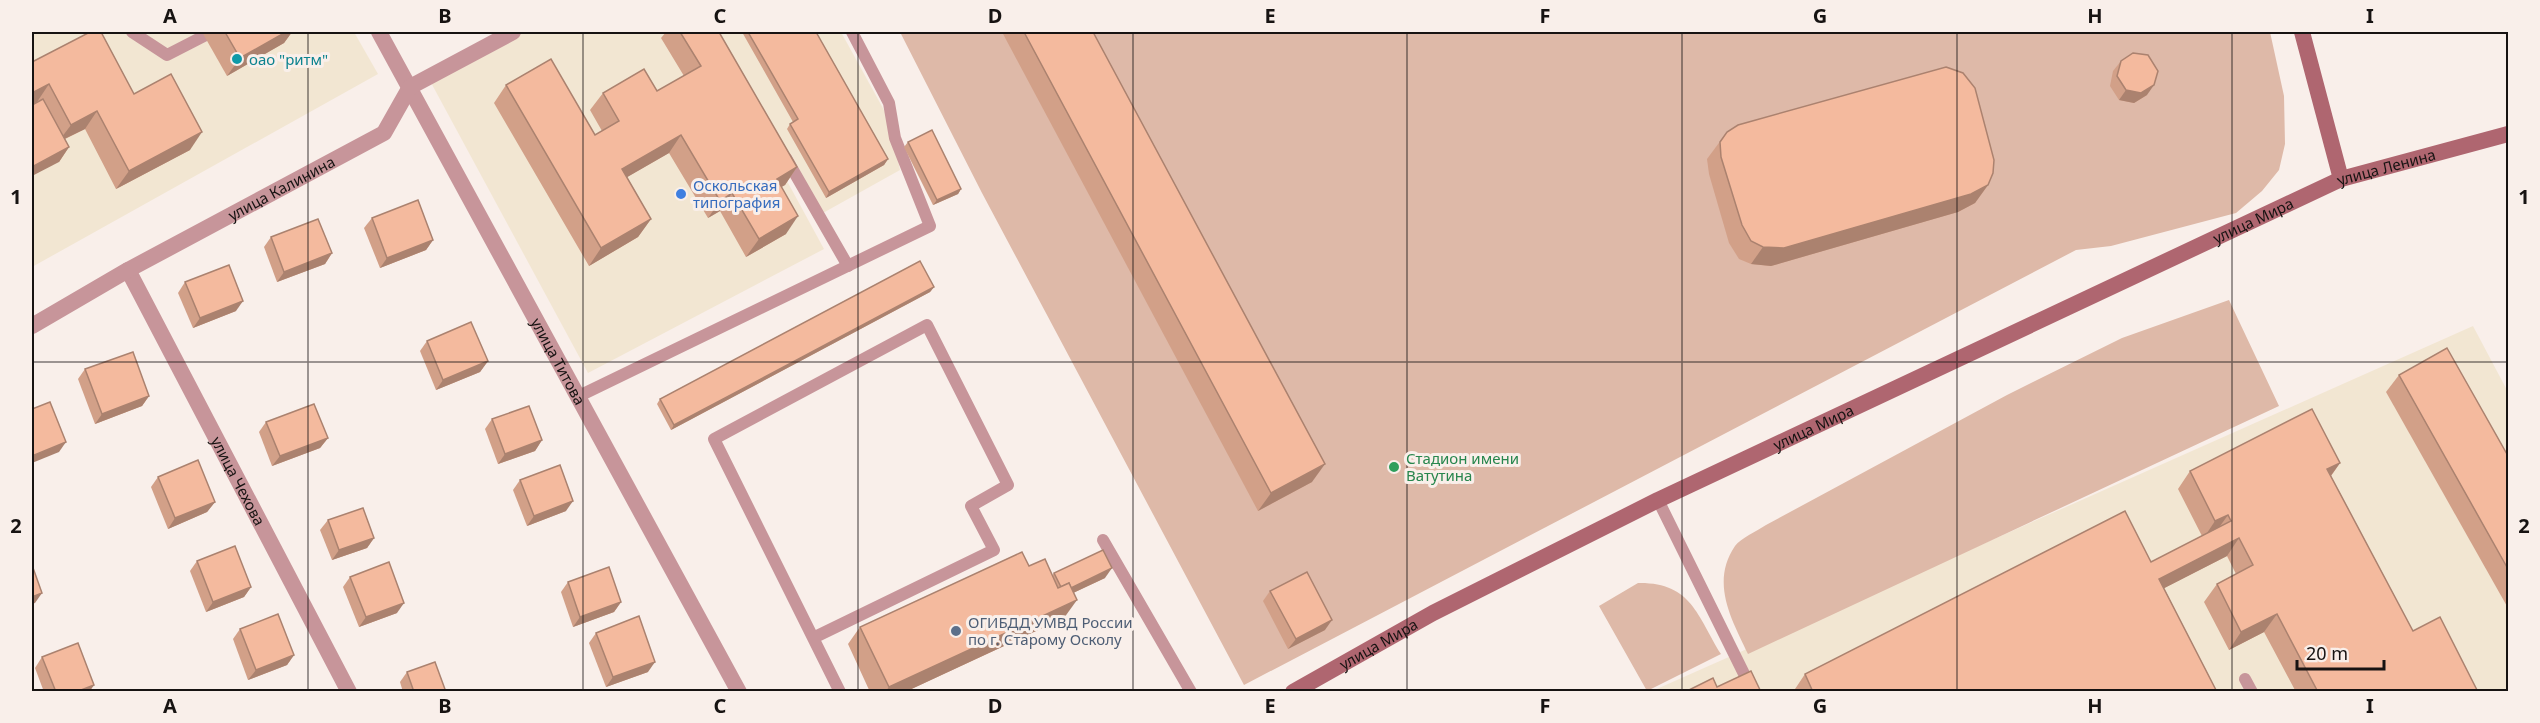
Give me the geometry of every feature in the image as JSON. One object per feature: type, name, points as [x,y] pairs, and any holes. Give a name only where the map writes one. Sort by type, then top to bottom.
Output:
[{"type":"main road","name":"улица Ленина","points":[[2302,32],[2341,179],[2506,138]]},
{"type":"main road","name":"улица Мира","points":[[1293,692],[1433,613],[1658,500],[2341,179]]},
{"type":"street","name":"улица Титова","points":[[379,32],[739,692]]},
{"type":"street","points":[[410,87],[513,32]]},
{"type":"street","name":"улица Калинина","points":[[32,326],[128,270],[384,133],[410,87]]},
{"type":"street","name":"улица Чехова","points":[[128,270],[349,692]]},
{"type":"lane","points":[[132,32],[167,55],[204,36]]},
{"type":"lane","points":[[577,397],[930,226],[895,138],[889,103],[852,32]]},
{"type":"lane","points":[[778,144],[848,266]]},
{"type":"lane","points":[[813,638],[994,550],[971,506],[1008,485],[927,325],[714,439],[813,638],[840,692]]},
{"type":"lane","points":[[1658,500],[1753,692]]},
{"type":"lane","points":[[1103,540],[1191,692]]},
{"type":"lane","points":[[2245,679],[2252,692]]},
{"type":"shaded area","points":[[32,32],[354,32],[378,74],[32,267]]},
{"type":"shaded area","points":[[516,32],[706,32],[824,249],[588,373],[429,79]]},
{"type":"shaded area","points":[[712,32],[841,32],[890,121],[900,170],[814,218]]},
{"type":"shaded area","name":"Стадион имени Ватутина","points":[[900,32],[2270,32],[2284,96],[2285,144],[2279,170],[2262,191],[2236,213],[2111,246],[2076,250],[1244,685],[982,193]]},
{"type":"shaded area","points":[[2229,300],[2279,406],[1748,654],[1730,615],[1724,587],[1724,574],[1728,560],[1741,540],[2007,395],[2122,338]]},
{"type":"shaded area","points":[[2473,326],[2508,392],[2508,691],[1650,692]]},
{"type":"shaded area","points":[[1638,583],[1656,584],[1670,588],[1681,595],[1698,614],[1721,654],[1647,691],[1599,606]]},
{"type":"building","points":[[90,32],[101,32],[134,94],[171,74],[202,132],[129,171],[97,111],[71,125],[49,84],[32,93],[32,62]]},
{"type":"building","points":[[225,32],[286,32],[240,58]]},
{"type":"building","points":[[680,32],[719,32],[797,167],[777,179],[798,216],[759,239],[732,193],[720,201],[681,135],[622,169],[651,219],[601,248],[506,85],[551,59],[595,135],[619,121],[603,93],[644,69],[657,91],[701,66]]},
{"type":"building","points":[[748,32],[816,32],[888,159],[829,192],[790,124],[798,119]]},
{"type":"building","points":[[1024,32],[1093,32],[1325,464],[1271,493]]},
{"type":"building","points":[[2133,53],[2148,55],[2158,71],[2154,85],[2141,93],[2126,90],[2117,76],[2121,61]]},
{"type":"building","points":[[1946,67],[1963,73],[1975,88],[1994,160],[1993,173],[1988,185],[1971,194],[1784,248],[1763,247],[1751,241],[1742,225],[1721,157],[1720,142],[1727,132],[1738,125]]},
{"type":"building","points":[[43,99],[69,147],[32,167],[32,105]]},
{"type":"building","points":[[932,130],[961,189],[937,200],[908,142]]},
{"type":"building","points":[[418,200],[433,240],[387,258],[372,218]]},
{"type":"building","points":[[318,219],[332,253],[284,272],[271,237]]},
{"type":"building","points":[[920,261],[934,287],[674,425],[660,399]]},
{"type":"building","points":[[229,265],[243,301],[200,318],[185,282]]},
{"type":"building","points":[[471,322],[488,361],[443,380],[427,341]]},
{"type":"building","points":[[2447,348],[2508,456],[2508,569],[2399,375]]},
{"type":"building","points":[[133,352],[149,396],[102,414],[85,369]]},
{"type":"building","points":[[50,402],[66,442],[32,456],[32,409]]},
{"type":"building","points":[[314,404],[328,438],[280,456],[266,422]]},
{"type":"building","points":[[529,406],[542,440],[505,454],[492,419]]},
{"type":"building","points":[[2312,409],[2340,463],[2327,469],[2413,631],[2440,617],[2478,692],[2318,692],[2277,614],[2241,632],[2217,584],[2253,565],[2239,538],[2159,579],[2217,692],[1813,692],[1805,674],[2125,511],[2151,562],[2231,521],[2228,515],[2215,521],[2190,471]]},
{"type":"building","points":[[198,460],[215,502],[175,518],[158,477]]},
{"type":"building","points":[[560,465],[573,501],[534,516],[520,480]]},
{"type":"building","points":[[363,508],[374,538],[339,550],[328,520]]},
{"type":"building","points":[[235,546],[251,587],[213,602],[197,561]]},
{"type":"building","points":[[1103,550],[1112,568],[1071,588],[1069,583],[1061,587],[1054,573]]},
{"type":"building","name":"ОГИБДД УМВД России по г. Старому Осколу","points":[[1022,552],[1029,566],[1045,559],[1058,588],[1069,583],[1077,600],[889,687],[860,627]]},
{"type":"building","points":[[389,562],[404,603],[366,617],[350,577]]},
{"type":"building","points":[[32,565],[42,593],[32,597]]},
{"type":"building","points":[[609,567],[621,602],[580,617],[568,582]]},
{"type":"building","points":[[1307,572],[1332,620],[1296,639],[1270,591]]},
{"type":"building","points":[[278,614],[294,655],[256,670],[240,629]]},
{"type":"building","points":[[639,616],[655,662],[613,677],[596,633]]},
{"type":"building","points":[[78,643],[94,685],[76,692],[56,692],[42,657]]},
{"type":"building","points":[[435,662],[446,692],[414,692],[407,672]]},
{"type":"building","points":[[1751,671],[1761,692],[1685,692],[1713,678],[1717,687]]},
{"type":"place","name":"оао \"ритм\"","points":[[237,59]]},
{"type":"place","name":"Оскольская типография","points":[[681,194]]},
{"type":"place","name":"Стадион имени Ватутина","points":[[1394,467]]},
{"type":"place","name":"ОГИБДД УМВД России по г. Старому Осколу","points":[[956,631]]}]
